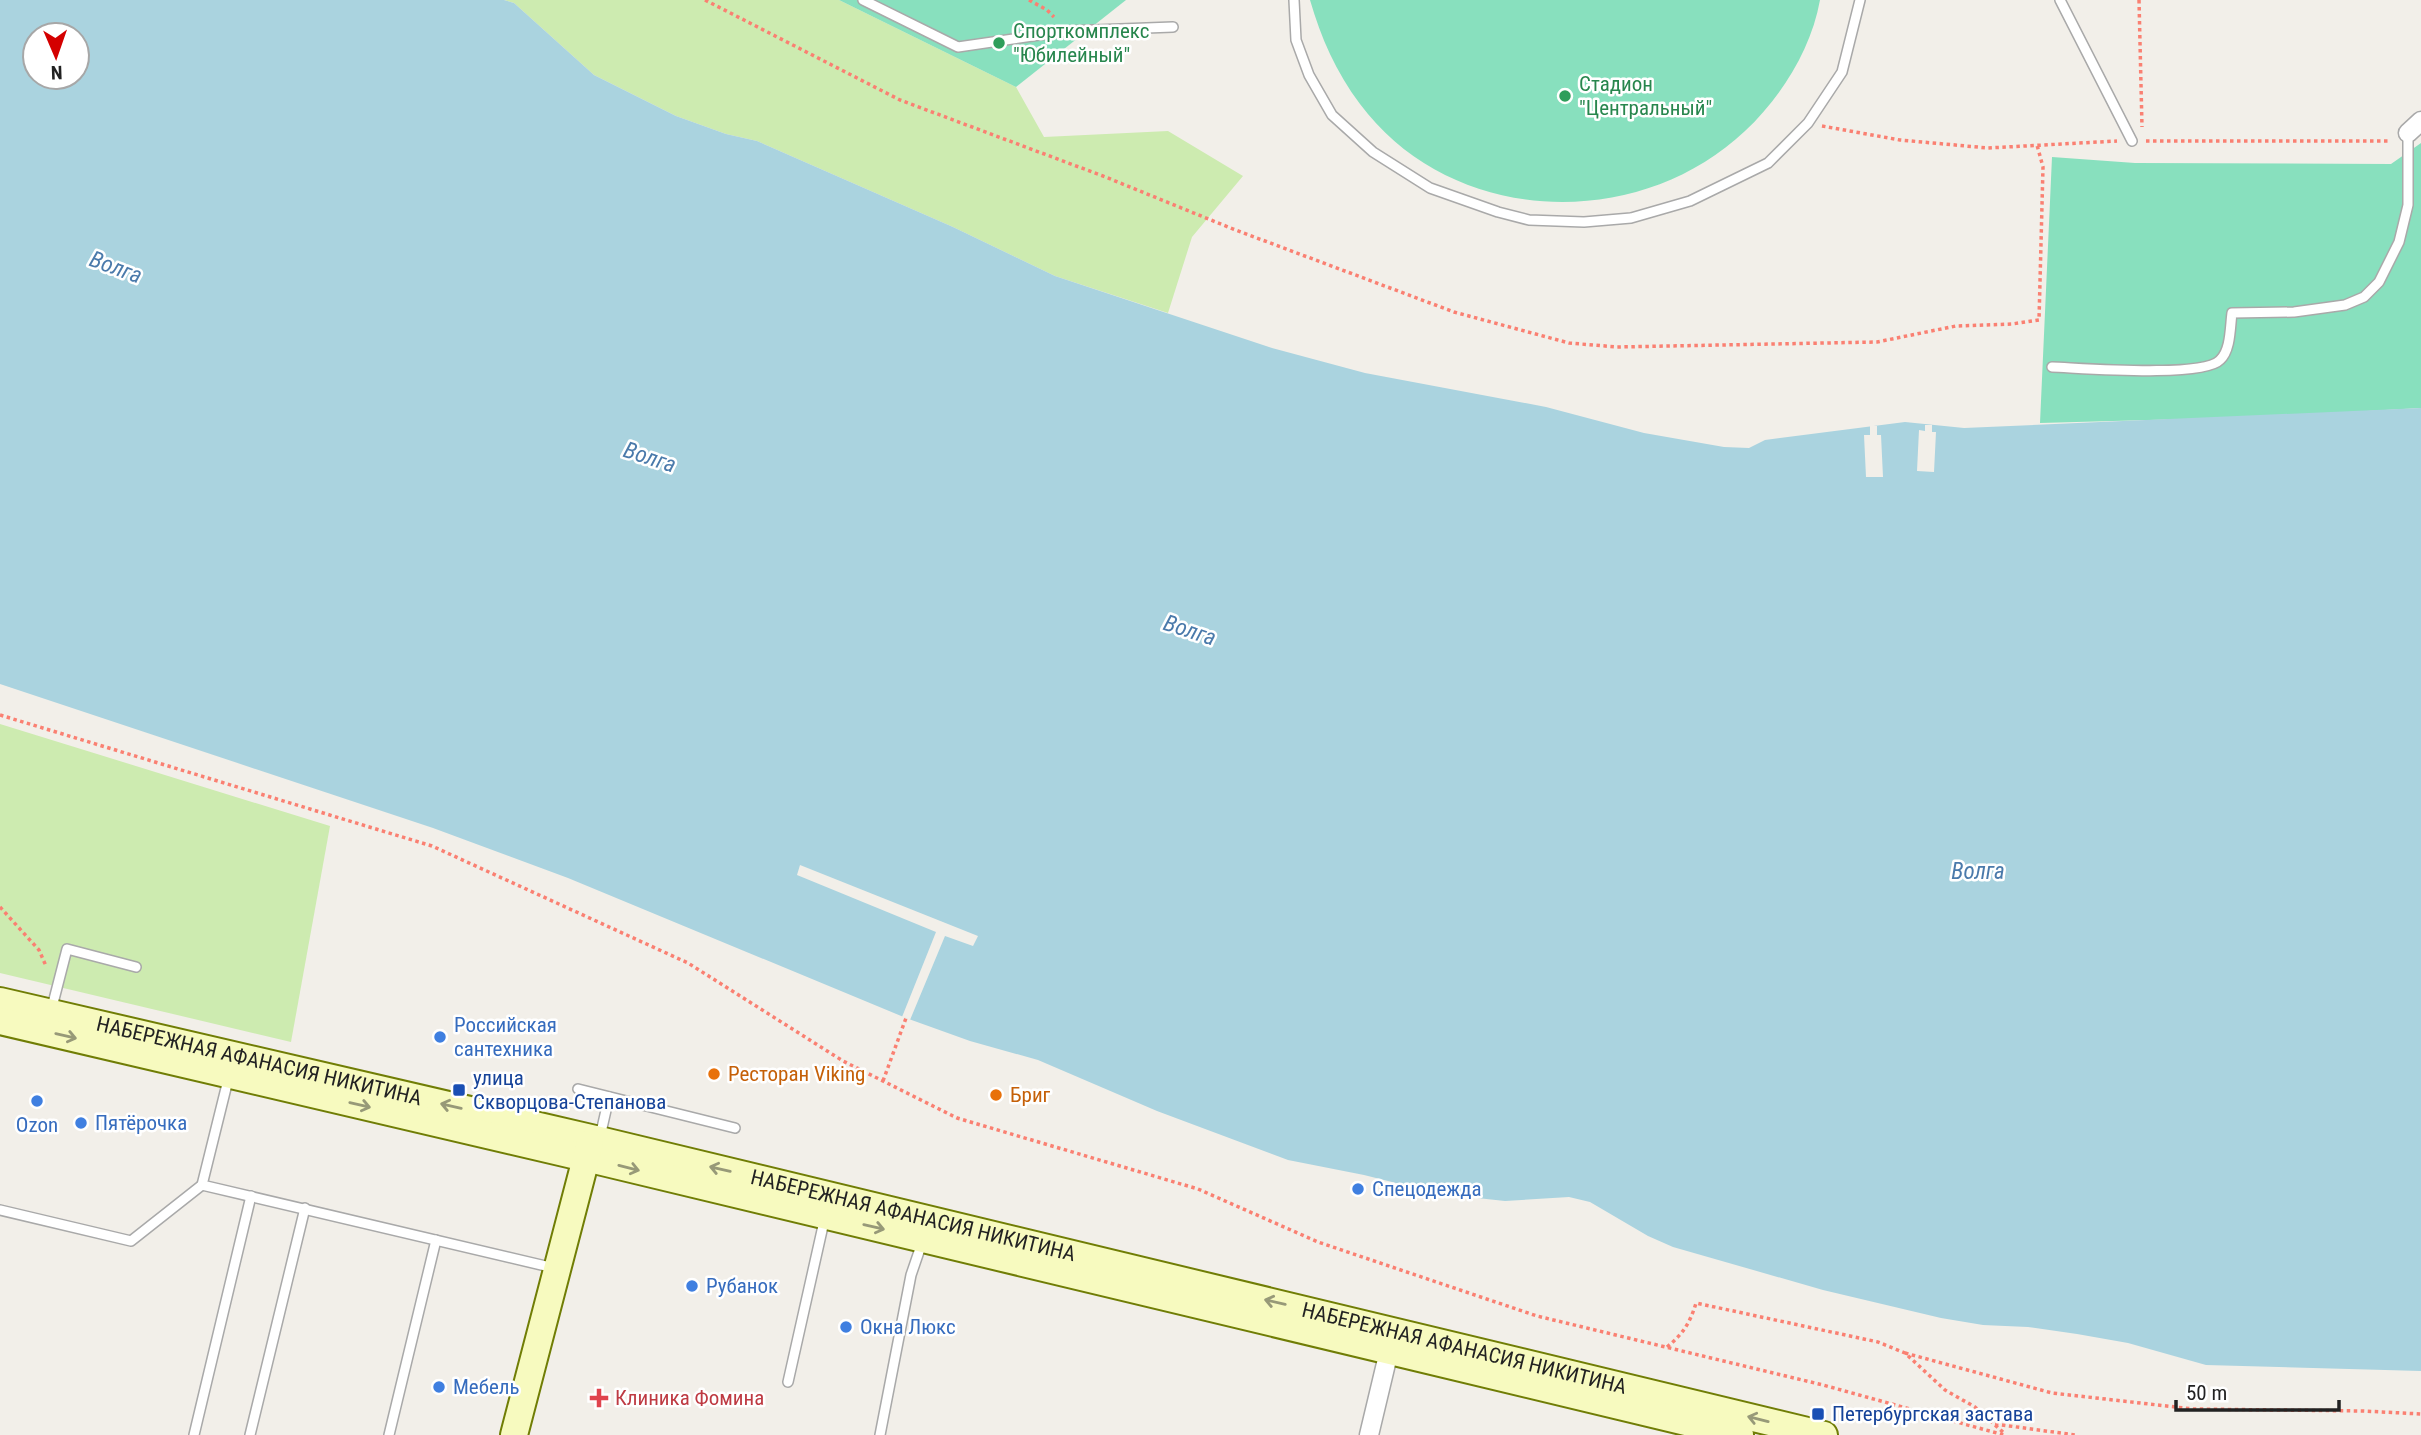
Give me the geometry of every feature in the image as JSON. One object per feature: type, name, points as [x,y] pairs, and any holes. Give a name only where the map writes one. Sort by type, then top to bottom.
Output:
[{"type":"main road","name":"НАБЕРЕЖНАЯ АФАНАСИЯ НИКИТИНА","points":[[0,1001],[53,1001],[826,1215],[1389,1351],[1684,1428],[1740,1435]]},
{"type":"main road","name":"НАБЕРЕЖНАЯ АФАНАСИЯ НИКИТИНА","points":[[0,1021],[229,1074],[588,1148],[1824,1435]]},
{"type":"main road","points":[[514,1435],[588,1148]]},
{"type":"street","points":[[1368,1435],[1389,1351]]},
{"type":"lane","points":[[863,0],[958,47],[1068,31],[1173,27]]},
{"type":"lane","points":[[1294,0],[1297,40],[1309,75],[1332,115],[1373,152],[1430,188],[1529,220],[1584,222],[1631,218],[1690,201],[1768,163],[1808,123],[1842,72],[1860,0]]},
{"type":"lane","points":[[2060,0],[2132,141]]},
{"type":"lane","points":[[2052,367],[2184,370],[2214,365],[2222,359],[2226,351],[2232,313],[2294,312],[2345,305],[2364,297],[2379,282],[2391,262],[2405,218],[2414,127]]},
{"type":"lane","points":[[53,1001],[67,949],[136,967]]},
{"type":"lane","points":[[0,1210],[131,1241],[202,1185],[229,1074]]},
{"type":"lane","points":[[578,1089],[734,1128]]},
{"type":"lane","points":[[588,1148],[601,1128],[609,1097]]},
{"type":"lane","points":[[202,1185],[557,1269]]},
{"type":"lane","points":[[194,1435],[251,1196]]},
{"type":"lane","points":[[250,1435],[305,1208]]},
{"type":"lane","points":[[788,1382],[826,1215]]},
{"type":"lane","points":[[880,1435],[911,1275],[924,1239]]},
{"type":"lane","points":[[389,1435],[436,1240]]},
{"type":"path","points":[[705,0],[900,100],[1454,312],[1569,342],[1617,347],[1877,342],[1956,326],[2039,320],[2043,167],[2037,145]]},
{"type":"path","points":[[1029,0],[1047,10],[1068,31]]},
{"type":"path","points":[[2139,0],[2143,141]]},
{"type":"path","points":[[1808,123],[1913,141],[1988,148],[2132,141],[2395,141],[2414,127]]},
{"type":"path","points":[[0,715],[432,846],[688,963],[843,1060],[957,1118],[1198,1189],[1331,1247],[1537,1316],[1823,1385],[2005,1435]]},
{"type":"path","points":[[0,907],[39,950],[53,1001]]},
{"type":"path","points":[[883,1081],[906,1018]]},
{"type":"path","points":[[1667,1348],[1682,1335],[1691,1321],[1696,1303],[1878,1342],[1905,1353],[2052,1393],[2193,1409],[2421,1414]]},
{"type":"path","points":[[1905,1353],[1945,1390],[1975,1407],[2005,1435]]},
{"type":"path","points":[[1994,1424],[2075,1435]]},
{"type":"green space","points":[[504,0],[839,0],[1016,87],[1044,137],[1168,131],[1243,176],[1192,237],[1168,313],[1055,276],[953,227],[757,141],[726,134],[676,116],[594,75],[514,3]]},
{"type":"green space","name":"Спорткомплекс \"Юбилейный\"","points":[[839,0],[1126,0],[1016,87]]},
{"type":"green space","name":"Стадион \"Центральный\"","points":[[1310,0],[1820,0],[1810,37],[1782,88],[1745,131],[1701,164],[1652,187],[1600,199],[1546,202],[1493,193],[1443,174],[1398,144],[1360,104],[1344,80],[1324,41]]},
{"type":"green space","points":[[2421,143],[2421,408],[2259,417],[2040,423],[2052,157],[2135,163],[2391,164]]},
{"type":"green space","points":[[0,724],[330,826],[291,1042],[0,973]]},
{"type":"water","name":"Волга","points":[[0,0],[504,0],[514,3],[594,75],[676,116],[726,134],[757,141],[953,227],[1055,276],[1272,348],[1365,373],[1546,407],[1644,433],[1724,447],[1749,448],[1765,440],[1905,422],[1964,428],[2421,408],[2421,1371],[2206,1365],[2128,1343],[2028,1327],[1983,1325],[1941,1318],[1823,1290],[1673,1247],[1648,1236],[1590,1202],[1569,1197],[1505,1201],[1440,1194],[1288,1160],[1157,1111],[1038,1060],[970,1041],[906,1018],[568,878],[433,828],[0,684]]},
{"type":"pier","points":[[1925,425],[1932,425],[1932,432],[1936,432],[1934,472],[1917,471],[1919,430],[1925,431]]},
{"type":"pier","points":[[1870,426],[1877,426],[1877,435],[1881,435],[1883,477],[1866,477],[1864,435],[1870,435]]},
{"type":"pier","points":[[800,865],[978,936],[973,946],[945,936],[910,1020],[902,1017],[936,932],[797,875]]},
{"type":"place","name":"Спорткомплекс \"Юбилейный\"","points":[[999,43]]},
{"type":"place","name":"Стадион \"Центральный\"","points":[[1565,96]]},
{"type":"place","name":"Российская сантехника","points":[[440,1037]]},
{"type":"place","name":"Ресторан Viking","points":[[714,1074]]},
{"type":"place","name":"улица Скворцова-Степанова","points":[[459,1090]]},
{"type":"place","name":"Бриг","points":[[996,1095]]},
{"type":"place","name":"Ozon","points":[[37,1101]]},
{"type":"place","name":"Пятёрочка","points":[[81,1123]]},
{"type":"place","name":"Спецодежда","points":[[1358,1189]]},
{"type":"place","name":"Рубанок","points":[[692,1286]]},
{"type":"place","name":"Окна Люкс","points":[[846,1327]]},
{"type":"place","name":"Мебель","points":[[439,1387]]},
{"type":"place","name":"Клиника Фомина","points":[[599,1398]]},
{"type":"place","name":"Петербургская застава","points":[[1818,1414]]}]
